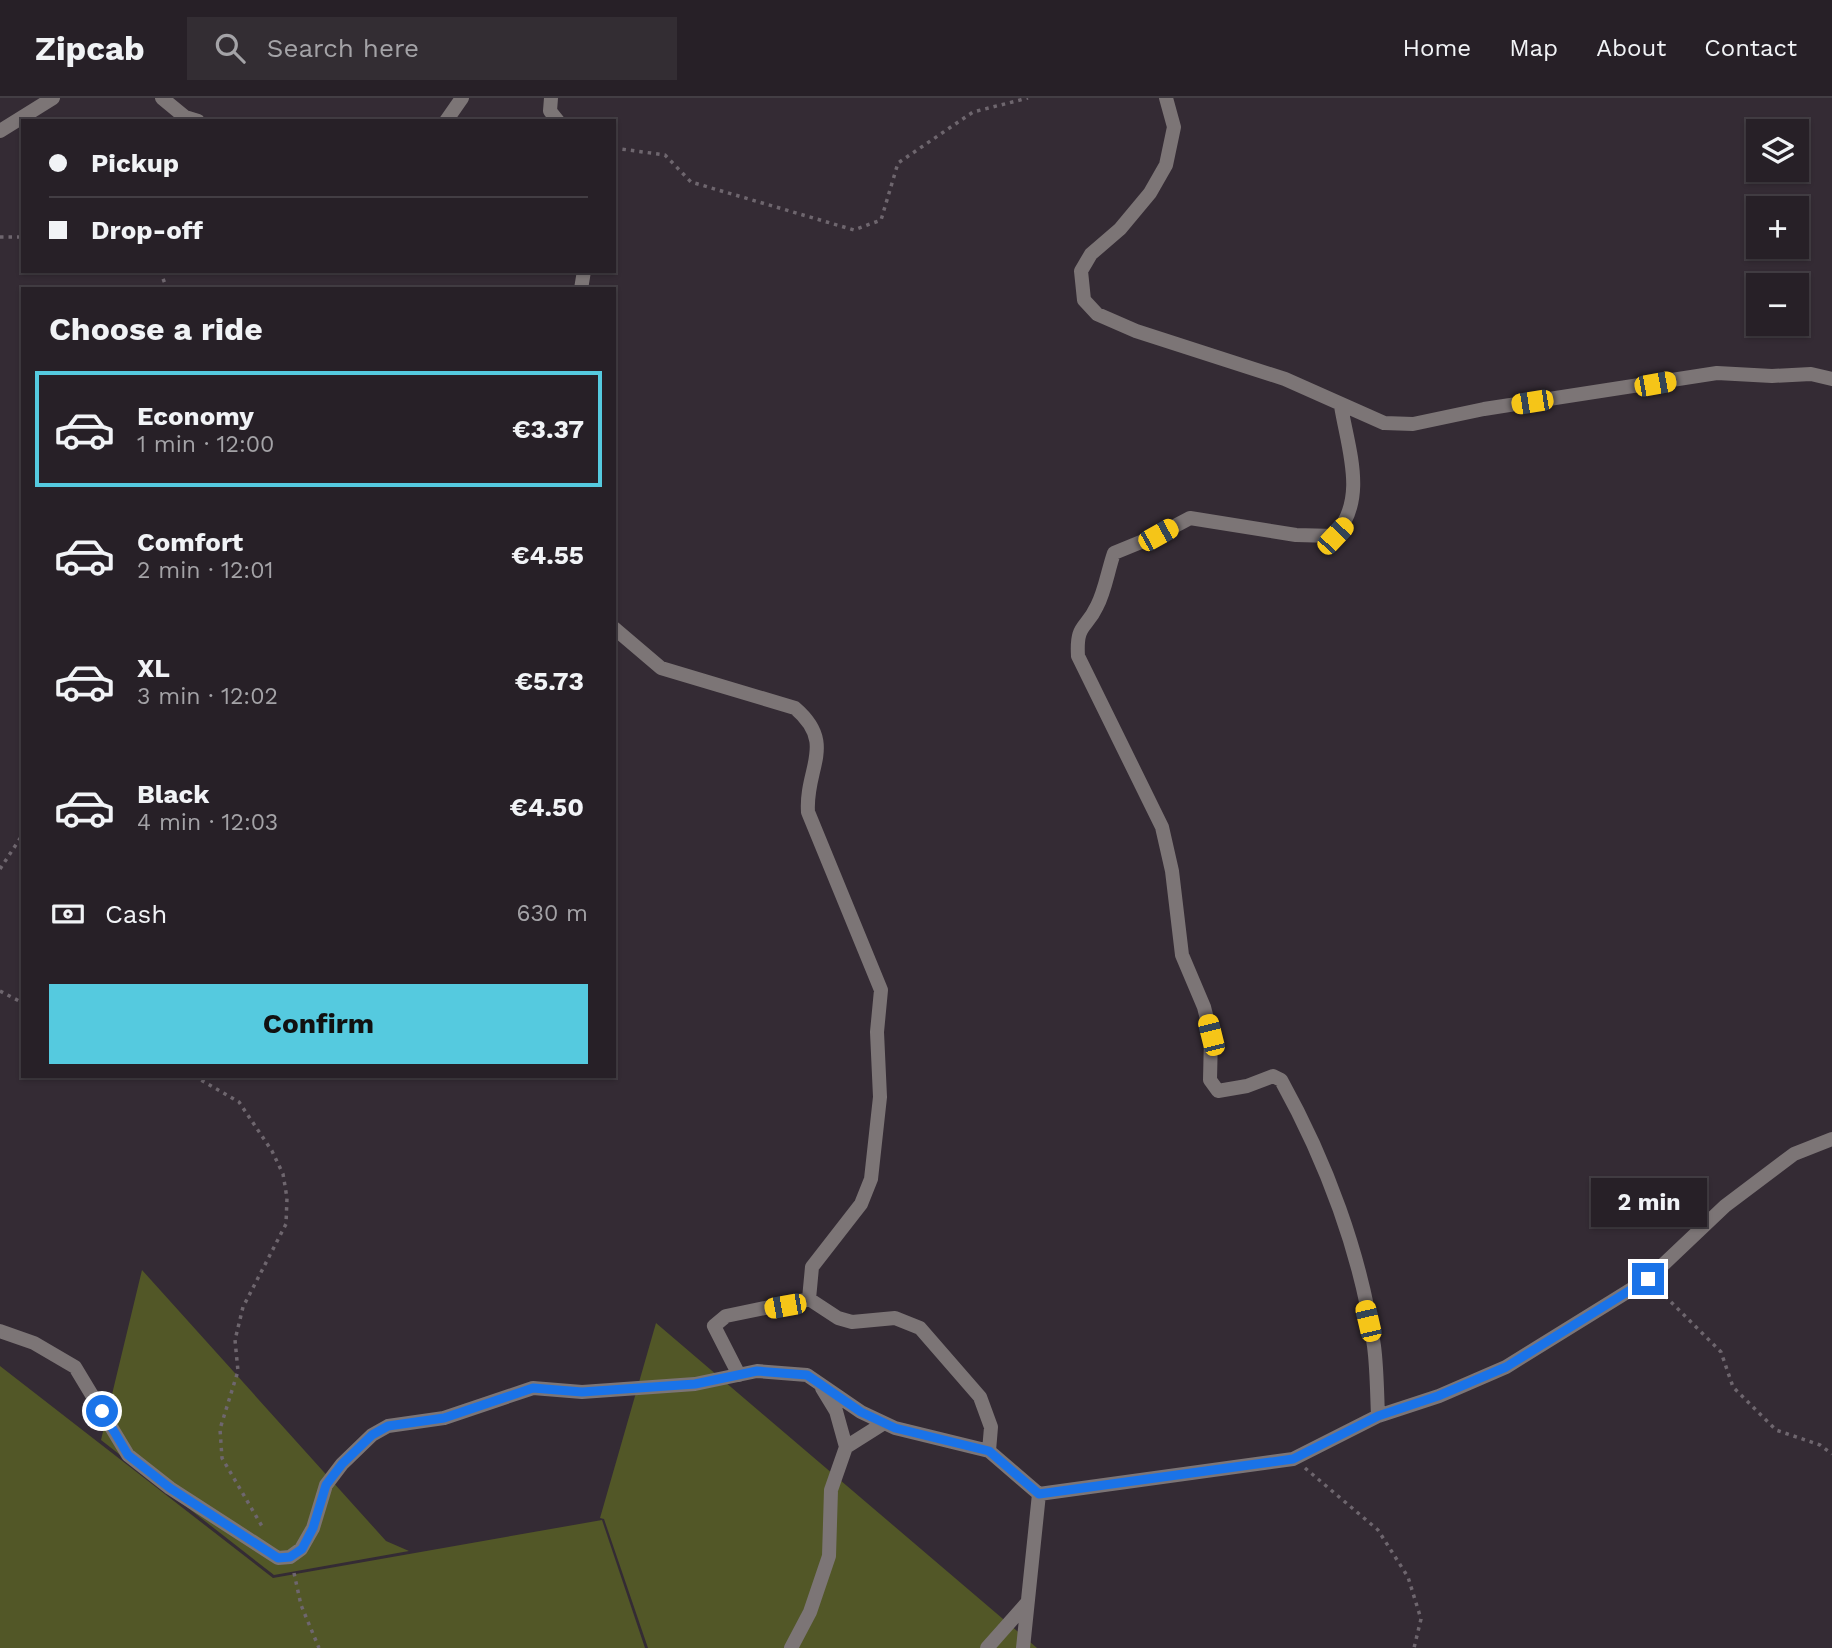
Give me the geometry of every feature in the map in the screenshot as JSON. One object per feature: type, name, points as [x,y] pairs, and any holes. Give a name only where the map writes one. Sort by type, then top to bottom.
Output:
[{"type":"street","points":[[0,131],[53,98]]},
{"type":"street","points":[[162,98],[185,117],[192,119]]},
{"type":"street","points":[[447,119],[461,98]]},
{"type":"street","points":[[551,98],[550,111],[556,119]]},
{"type":"street","points":[[1166,98],[1174,127],[1166,165],[1150,193],[1120,229],[1091,254],[1080,271],[1084,300],[1097,314],[1136,331],[1285,379],[1384,423],[1413,424],[1483,409],[1717,373],[1772,376],[1811,374],[1832,379]]},
{"type":"street","points":[[1341,406],[1354,476],[1347,522],[1335,536],[1296,535],[1189,518],[1158,535],[1114,553],[1097,607],[1080,627],[1077,643],[1078,656],[1162,827],[1172,870],[1182,955],[1204,1007],[1211,1035],[1210,1080],[1218,1091],[1229,1091],[1273,1076],[1282,1080],[1310,1132],[1350,1244],[1374,1346],[1378,1416]]},
{"type":"street","points":[[616,630],[661,668],[795,708],[812,722],[817,740],[815,765],[807,792],[808,812],[881,990],[877,1032],[880,1097],[871,1179],[861,1204],[812,1267],[808,1299]]},
{"type":"street","points":[[0,1331],[33,1343],[75,1367],[128,1455],[170,1488],[284,1558],[302,1549],[313,1528],[326,1485],[342,1464],[372,1435],[388,1426],[444,1418],[533,1388],[582,1392],[695,1384],[757,1371],[807,1375],[861,1412],[884,1423],[989,1451],[1039,1494],[1293,1459],[1378,1416],[1438,1396],[1506,1367],[1648,1279],[1725,1206],[1794,1154],[1832,1139]]},
{"type":"street","points":[[739,1375],[714,1326],[726,1316],[808,1299],[838,1318],[852,1322],[895,1318],[920,1328],[979,1397],[990,1427],[989,1451]]},
{"type":"street","points":[[790,1648],[810,1612],[829,1556],[831,1490],[846,1447],[836,1411],[818,1381]]},
{"type":"street","points":[[846,1447],[884,1423]]},
{"type":"street","points":[[1023,1648],[1039,1494]]},
{"type":"street","points":[[987,1648],[1026,1604]]},
{"type":"path","points":[[616,148],[665,155],[691,182],[853,230],[881,220],[898,163],[973,112],[1028,98]]},
{"type":"path","points":[[0,237],[21,237]]},
{"type":"path","points":[[0,869],[21,837]]},
{"type":"path","points":[[0,991],[21,1002]]},
{"type":"path","points":[[197,1078],[239,1102],[272,1151],[285,1186],[286,1224],[243,1307],[235,1340],[238,1371],[220,1429],[222,1458],[284,1558],[300,1605],[319,1648]]},
{"type":"path","points":[[1648,1279],[1721,1352],[1733,1387],[1776,1430],[1820,1445],[1832,1454]]},
{"type":"path","points":[[1293,1459],[1378,1531],[1408,1577],[1421,1619],[1414,1648]]},
{"type":"green space","points":[[142,1270],[386,1541],[409,1551],[274,1575],[101,1440]]},
{"type":"green space","points":[[656,1323],[1037,1648],[648,1648],[604,1519],[600,1518]]},
{"type":"green space","points":[[0,1366],[273,1578],[602,1520],[645,1648],[0,1648]]},
{"type":"route","points":[[102,1411],[128,1455],[170,1488],[278,1558],[290,1557],[302,1549],[313,1528],[326,1485],[342,1464],[372,1435],[388,1426],[444,1418],[533,1388],[582,1392],[695,1384],[757,1371],[807,1375],[861,1412],[895,1428],[989,1451],[1039,1494],[1293,1459],[1378,1416],[1438,1396],[1506,1367],[1648,1279]]}]
